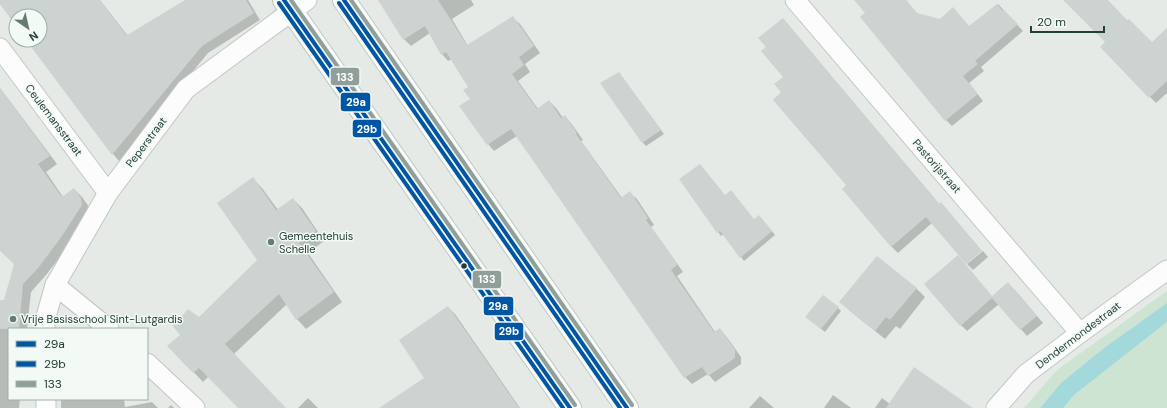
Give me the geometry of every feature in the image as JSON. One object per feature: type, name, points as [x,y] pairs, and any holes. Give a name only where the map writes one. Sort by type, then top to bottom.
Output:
[{"type":"main road","points":[[344,0],[627,408]]},
{"type":"main road","points":[[294,4],[570,408]]},
{"type":"street","name":"Pastorijstraat","points":[[795,0],[1080,333]]},
{"type":"street","name":"Peperstraat","points":[[45,328],[45,320],[55,285],[108,193],[186,88],[294,4]]},
{"type":"street","name":"Ceulemansstraat","points":[[0,48],[108,193]]},
{"type":"street","name":"Dendermondestraat","points":[[996,408],[1026,374],[1167,270]]},
{"type":"street","points":[[55,285],[108,328]]},
{"type":"street","points":[[148,364],[195,408]]},
{"type":"green space","points":[[1167,291],[1167,303],[1104,348],[1061,383],[1040,408],[1024,408],[1057,370]]},
{"type":"green space","points":[[1167,322],[1167,408],[1063,408],[1074,395]]},
{"type":"water","points":[[1167,303],[1167,322],[1074,395],[1063,408],[1040,408],[1061,383],[1104,348]]},
{"type":"building","points":[[0,0],[100,0],[127,36],[185,0],[246,0],[254,13],[202,46],[112,155],[32,48],[48,48],[48,8],[8,8],[8,15],[0,4]]},
{"type":"building","points":[[378,0],[438,0],[467,45],[513,16],[534,46],[519,57],[524,65],[512,74],[537,109],[549,100],[561,118],[565,115],[577,133],[576,134],[621,198],[630,191],[648,218],[646,220],[675,260],[677,265],[671,270],[714,332],[720,328],[735,350],[735,358],[708,376],[702,367],[684,378],[511,129],[487,145],[459,106],[470,99],[463,90],[468,87],[446,52],[441,55],[425,26],[403,40]]},
{"type":"building","points":[[854,0],[906,0],[917,13],[940,19],[953,7],[969,26],[997,4],[1018,24],[975,61],[978,64],[963,76],[978,94],[945,121],[860,17],[865,13]]},
{"type":"building","points":[[1063,0],[1108,0],[1127,20],[1129,19],[1152,42],[1167,28],[1167,81],[1149,98],[1100,47],[1105,42]]},
{"type":"building","points":[[783,18],[939,204],[941,202],[982,251],[966,264],[926,217],[891,247],[842,189],[846,185],[773,100],[781,92],[774,84],[783,77],[761,51],[766,47],[758,38]]},
{"type":"building","points":[[619,72],[661,130],[642,143],[600,83]]},
{"type":"building","points":[[0,88],[50,156],[38,164],[62,197],[74,188],[81,198],[82,205],[62,236],[39,267],[23,284],[19,328],[0,329],[0,300],[4,300],[14,264],[0,251]]},
{"type":"building","points":[[700,164],[725,195],[731,190],[754,219],[759,215],[772,231],[740,258],[720,231],[717,233],[679,179]]},
{"type":"building","points":[[253,177],[276,210],[293,198],[316,231],[299,243],[334,292],[296,320],[279,294],[225,344],[286,408],[238,408],[199,368],[193,373],[167,346],[180,335],[172,325],[188,309],[199,317],[257,260],[217,203]]},
{"type":"building","points":[[958,255],[992,296],[1008,282],[1037,316],[1020,330],[992,298],[960,326],[924,284]]},
{"type":"building","points":[[877,256],[917,288],[890,320],[886,317],[875,331],[839,302]]},
{"type":"building","points":[[823,295],[839,307],[821,329],[805,317]]},
{"type":"building","points":[[448,306],[519,408],[379,408],[424,378],[399,340]]},
{"type":"building","points":[[914,367],[973,408],[886,408]]},
{"type":"transit line","name":"29a","points":[[284,0],[570,408]]},
{"type":"transit line","name":"133","points":[[291,0],[575,405]]},
{"type":"transit line","name":"29a","points":[[344,0],[627,408]]},
{"type":"transit line","name":"133","points":[[351,0],[632,405]]},
{"type":"transit line","name":"29b","points":[[279,3],[563,408]]},
{"type":"transit line","name":"29b","points":[[339,3],[620,408]]},
{"type":"place","name":"Gemeentehuis Schelle","points":[[271,242]]},
{"type":"place","name":"Vrije Basisschool Sint-Lutgardis","points":[[13,319]]}]
